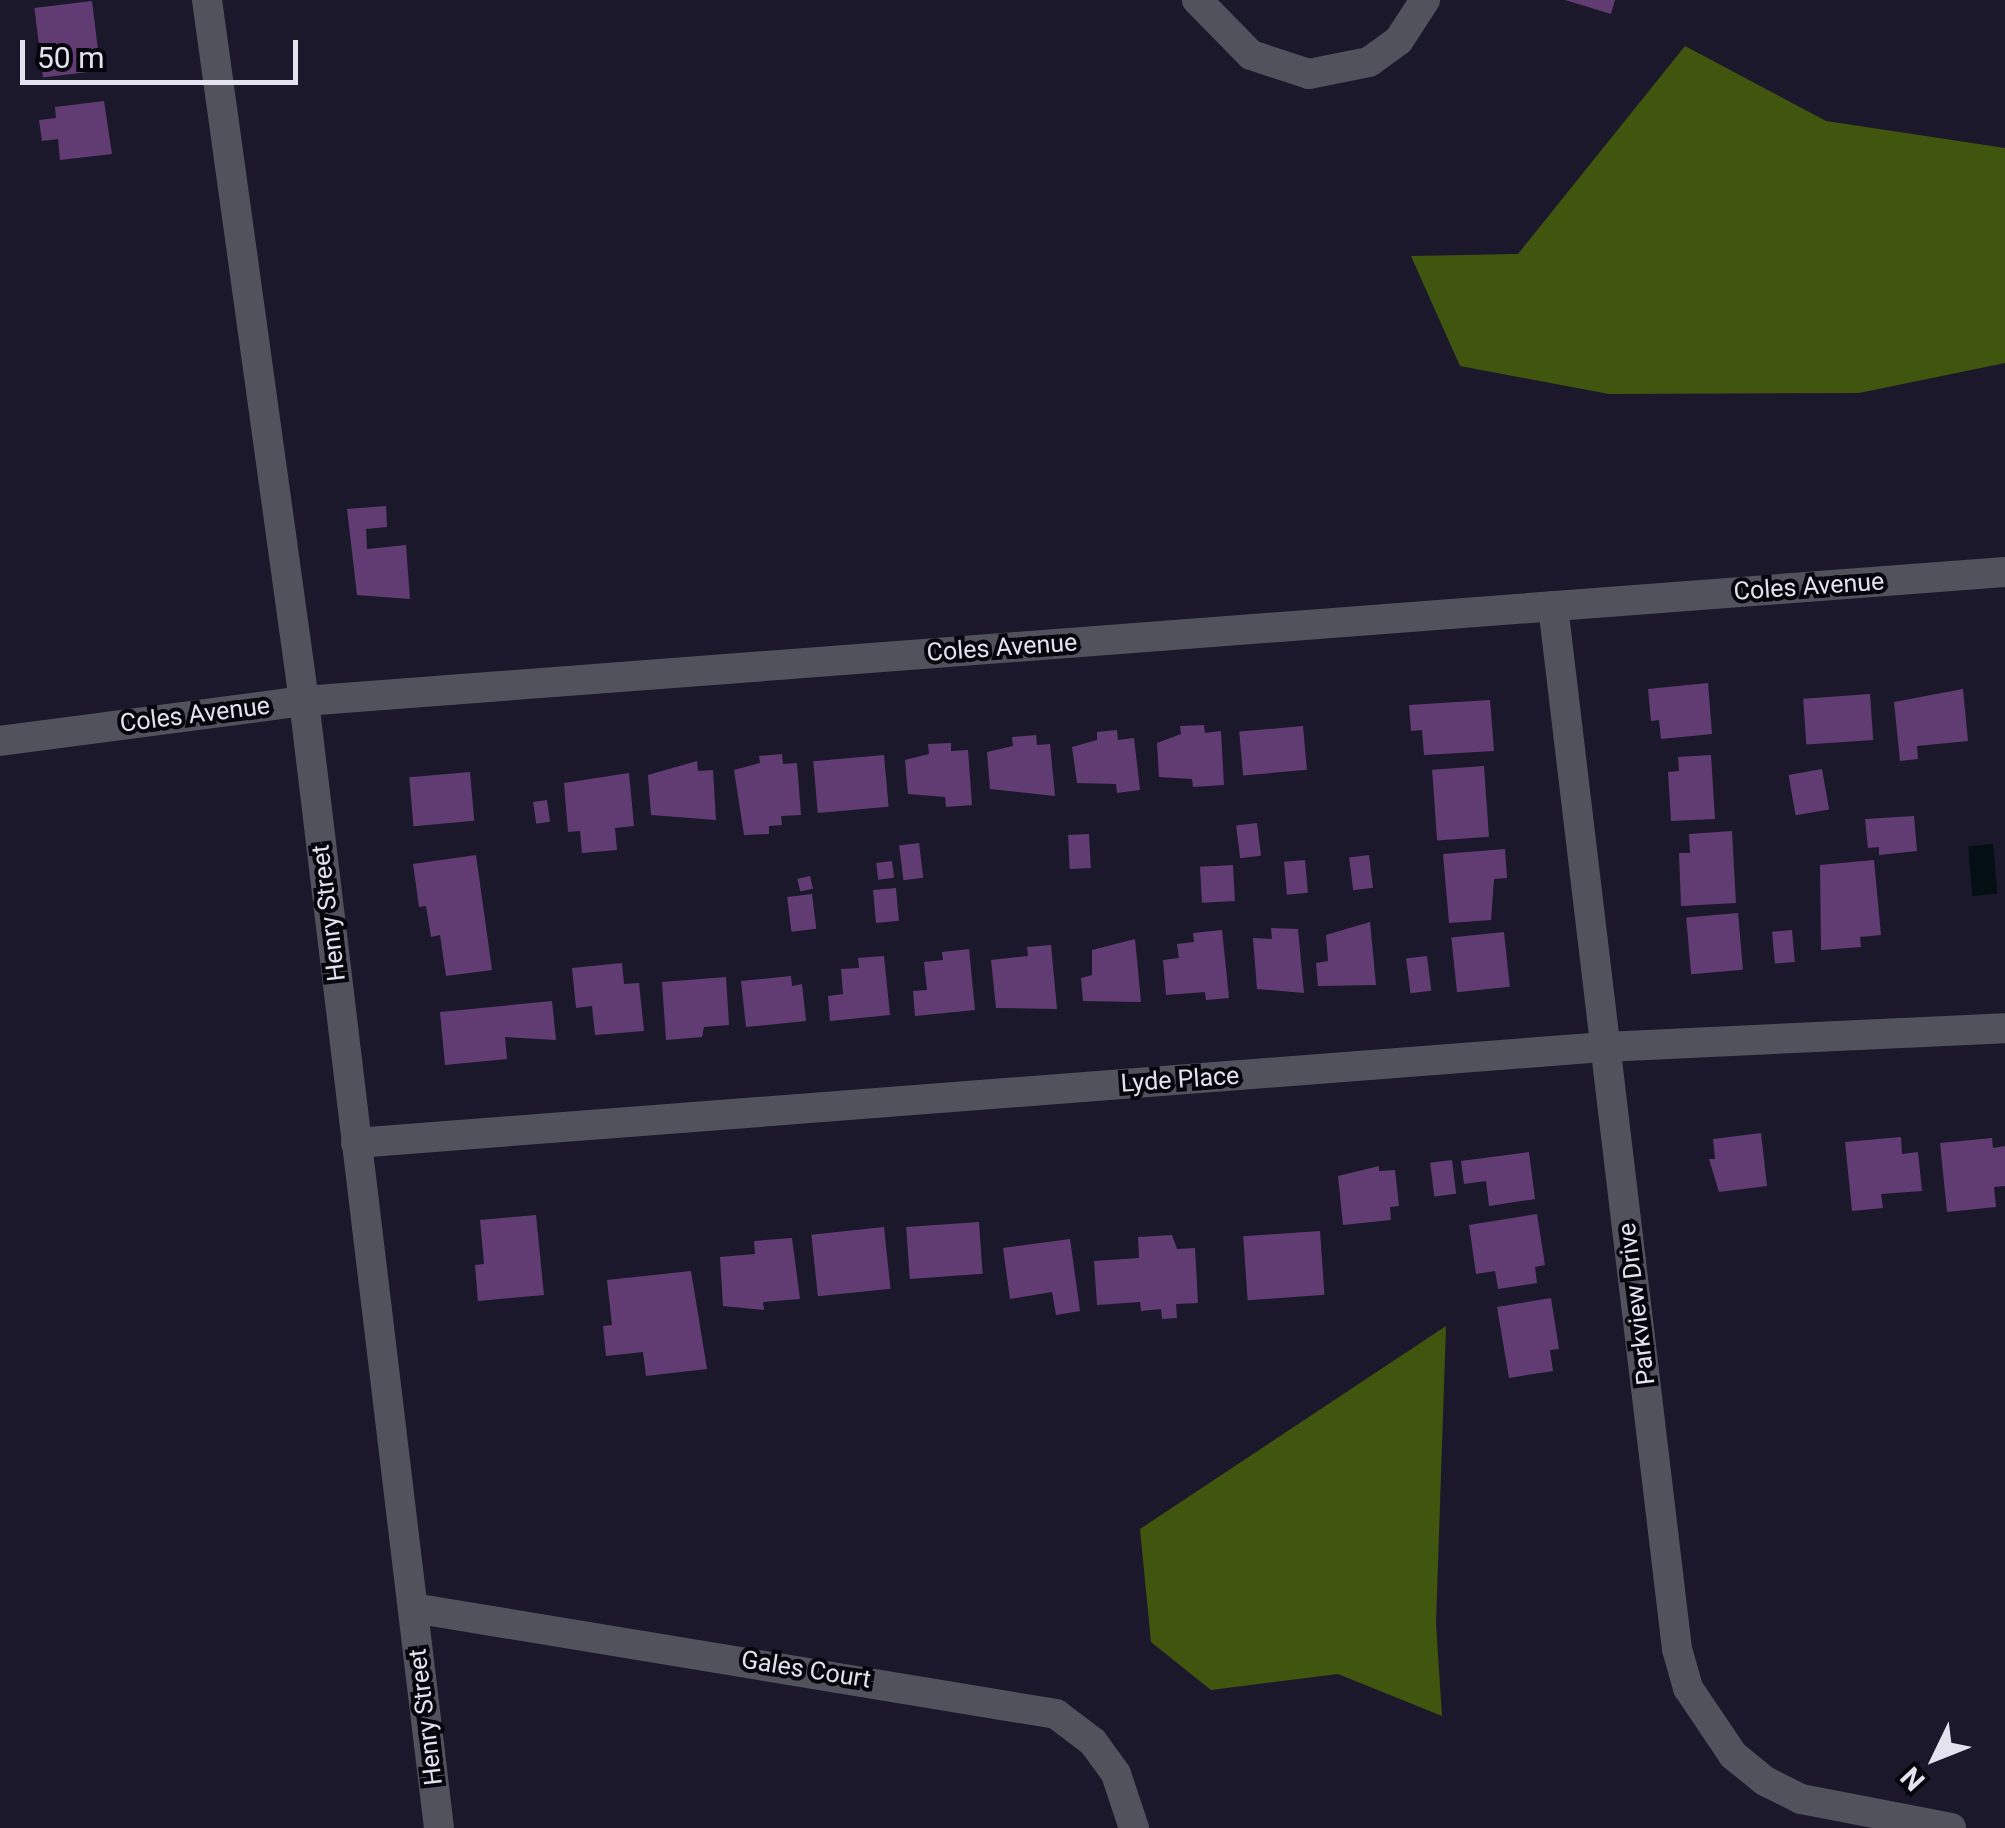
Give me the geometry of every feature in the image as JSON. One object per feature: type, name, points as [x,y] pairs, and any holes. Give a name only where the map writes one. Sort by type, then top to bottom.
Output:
[{"type":"street","name":"Henry Street","points":[[206,0],[304,701],[439,1828]]},
{"type":"street","points":[[1197,0],[1251,56],[1309,74],[1369,62],[1400,40],[1425,0]]},
{"type":"street","name":"Coles Avenue","points":[[0,740],[304,701],[2005,572]]},
{"type":"street","name":"Parkview Drive","points":[[1554,606],[1677,1648],[1688,1688],[1716,1734],[1765,1780],[1801,1799],[1951,1828]]},
{"type":"street","name":"Lyde Place","points":[[356,1143],[1606,1047],[2005,1028]]},
{"type":"street","name":"Gales Court","points":[[413,1608],[1056,1714],[1094,1742],[1116,1774],[1134,1828]]},
{"type":"green space","points":[[1685,46],[1826,121],[2005,148],[2005,363],[1859,393],[1609,394],[1460,366],[1411,256],[1518,254]]},
{"type":"green space","points":[[1446,1326],[1436,1623],[1442,1716],[1338,1674],[1211,1690],[1151,1642],[1140,1529]]},
{"type":"shaded area","points":[[1993,844],[1997,894],[1972,896],[1968,846]]},
{"type":"building","points":[[1565,0],[1615,0],[1611,14]]},
{"type":"building","points":[[92,1],[101,70],[43,78],[34,8]]},
{"type":"building","points":[[104,101],[112,154],[60,160],[58,139],[42,141],[39,120],[56,118],[55,107]]},
{"type":"building","points":[[386,506],[387,527],[366,529],[367,549],[406,545],[410,599],[357,595],[347,509]]},
{"type":"building","points":[[1708,683],[1712,734],[1661,739],[1659,720],[1651,721],[1648,689]]},
{"type":"building","points":[[1963,689],[1968,741],[1917,746],[1918,759],[1900,761],[1894,702]]},
{"type":"building","points":[[1870,694],[1873,740],[1806,745],[1803,699]]},
{"type":"building","points":[[1490,700],[1494,751],[1424,755],[1422,730],[1411,731],[1409,705]]},
{"type":"building","points":[[1204,725],[1205,733],[1221,731],[1224,785],[1193,787],[1192,779],[1159,777],[1157,743],[1181,734],[1180,726]]},
{"type":"building","points":[[1303,726],[1307,770],[1243,775],[1239,732]]},
{"type":"building","points":[[1117,730],[1118,740],[1134,738],[1140,790],[1117,793],[1116,784],[1077,783],[1072,747],[1097,740],[1097,732]]},
{"type":"building","points":[[1036,735],[1037,745],[1050,744],[1055,796],[990,789],[987,752],[1013,746],[1012,737]]},
{"type":"building","points":[[951,743],[951,751],[968,750],[972,805],[946,807],[945,797],[908,794],[905,760],[929,754],[928,744]]},
{"type":"building","points":[[782,754],[783,764],[797,763],[801,815],[781,816],[782,825],[769,826],[769,834],[744,835],[734,770],[760,763],[759,756]]},
{"type":"building","points":[[884,755],[889,807],[818,813],[813,761]]},
{"type":"building","points":[[1711,755],[1715,819],[1671,821],[1668,772],[1679,771],[1678,757]]},
{"type":"building","points":[[697,761],[698,771],[713,770],[716,820],[651,815],[648,775]]},
{"type":"building","points":[[1484,766],[1489,837],[1437,840],[1432,770]]},
{"type":"building","points":[[1822,769],[1829,809],[1796,815],[1789,775]]},
{"type":"building","points":[[470,772],[474,821],[414,826],[409,777]]},
{"type":"building","points":[[629,773],[634,826],[615,828],[617,850],[582,853],[580,831],[568,832],[564,783]]},
{"type":"building","points":[[547,800],[550,822],[536,824],[533,802]]},
{"type":"building","points":[[1914,816],[1917,851],[1879,855],[1879,847],[1868,848],[1865,819]]},
{"type":"building","points":[[1257,823],[1261,856],[1240,858],[1236,826]]},
{"type":"building","points":[[1732,831],[1736,903],[1681,906],[1679,853],[1690,853],[1689,834]]},
{"type":"building","points":[[1089,834],[1091,868],[1070,869],[1068,835]]},
{"type":"building","points":[[919,843],[923,878],[903,880],[899,845]]},
{"type":"building","points":[[1505,849],[1507,878],[1494,879],[1491,920],[1449,923],[1443,854]]},
{"type":"building","points":[[476,855],[492,970],[446,976],[440,935],[431,937],[426,906],[419,907],[413,864]]},
{"type":"building","points":[[1369,855],[1373,888],[1353,890],[1349,857]]},
{"type":"building","points":[[1305,860],[1308,893],[1287,895],[1284,862]]},
{"type":"building","points":[[1874,860],[1881,935],[1860,937],[1861,947],[1821,950],[1820,865]]},
{"type":"building","points":[[892,861],[894,878],[878,880],[876,863]]},
{"type":"building","points":[[1233,865],[1235,901],[1202,903],[1200,867]]},
{"type":"building","points":[[810,876],[813,889],[800,892],[797,879]]},
{"type":"building","points":[[896,888],[899,921],[876,923],[873,890]]},
{"type":"building","points":[[812,894],[816,929],[791,932],[787,897]]},
{"type":"building","points":[[1738,913],[1743,970],[1691,974],[1686,918]]},
{"type":"building","points":[[1370,922],[1376,985],[1318,986],[1316,963],[1328,961],[1326,935]]},
{"type":"building","points":[[1271,928],[1298,929],[1304,993],[1257,989],[1253,938],[1272,939]]},
{"type":"building","points":[[1222,930],[1229,998],[1206,1000],[1205,992],[1166,995],[1163,960],[1179,958],[1177,944],[1194,942],[1193,933]]},
{"type":"building","points":[[1792,930],[1795,962],[1775,964],[1772,932]]},
{"type":"building","points":[[1504,932],[1510,987],[1457,992],[1451,938]]},
{"type":"building","points":[[1135,939],[1141,1002],[1083,1001],[1081,978],[1092,975],[1092,950]]},
{"type":"building","points":[[1051,945],[1057,1009],[996,1008],[991,960],[1028,956],[1027,947]]},
{"type":"building","points":[[969,949],[975,1010],[915,1016],[913,991],[927,990],[924,962],[943,960],[942,952]]},
{"type":"building","points":[[884,956],[890,1015],[830,1021],[828,996],[843,994],[841,969],[859,968],[858,958]]},
{"type":"building","points":[[1427,956],[1431,991],[1410,993],[1406,959]]},
{"type":"building","points":[[622,963],[624,984],[639,983],[644,1031],[595,1035],[592,1006],[576,1008],[572,968]]},
{"type":"building","points":[[791,976],[792,986],[802,984],[806,1021],[746,1027],[741,981]]},
{"type":"building","points":[[726,977],[729,1025],[704,1027],[702,1037],[666,1040],[662,982]]},
{"type":"building","points":[[552,1001],[556,1040],[505,1037],[507,1059],[445,1065],[440,1012]]},
{"type":"building","points":[[1761,1133],[1767,1186],[1719,1192],[1709,1159],[1715,1159],[1713,1139]]},
{"type":"building","points":[[1901,1137],[1902,1154],[1918,1152],[1922,1191],[1881,1194],[1883,1208],[1852,1211],[1845,1142]]},
{"type":"building","points":[[1992,1138],[1993,1148],[2005,1146],[2005,1186],[1994,1187],[1996,1207],[1947,1212],[1940,1143]]},
{"type":"building","points":[[1529,1152],[1535,1199],[1489,1206],[1486,1181],[1464,1184],[1461,1161]]},
{"type":"building","points":[[1452,1160],[1456,1194],[1434,1196],[1430,1163]]},
{"type":"building","points":[[1379,1166],[1379,1171],[1395,1170],[1399,1206],[1390,1207],[1391,1220],[1343,1225],[1338,1176]]},
{"type":"building","points":[[1537,1214],[1545,1265],[1535,1267],[1537,1283],[1498,1289],[1495,1271],[1476,1274],[1469,1225]]},
{"type":"building","points":[[536,1215],[544,1295],[478,1301],[475,1265],[484,1264],[480,1220]]},
{"type":"building","points":[[979,1222],[983,1274],[910,1279],[906,1227]]},
{"type":"building","points":[[884,1227],[890,1289],[818,1296],[811,1235]]},
{"type":"building","points":[[1320,1231],[1324,1295],[1248,1300],[1243,1236]]},
{"type":"building","points":[[1172,1235],[1177,1249],[1195,1248],[1198,1303],[1176,1304],[1177,1318],[1162,1319],[1161,1309],[1141,1311],[1140,1302],[1097,1305],[1094,1261],[1139,1258],[1138,1237]]},
{"type":"building","points":[[792,1238],[800,1299],[763,1302],[764,1310],[723,1306],[720,1257],[755,1254],[754,1241]]},
{"type":"building","points":[[1070,1239],[1080,1311],[1056,1315],[1052,1292],[1010,1299],[1003,1248]]},
{"type":"building","points":[[691,1271],[707,1369],[646,1376],[643,1352],[606,1356],[603,1326],[612,1325],[607,1280]]},
{"type":"building","points":[[1551,1298],[1559,1349],[1550,1350],[1553,1371],[1509,1378],[1497,1307]]}]
